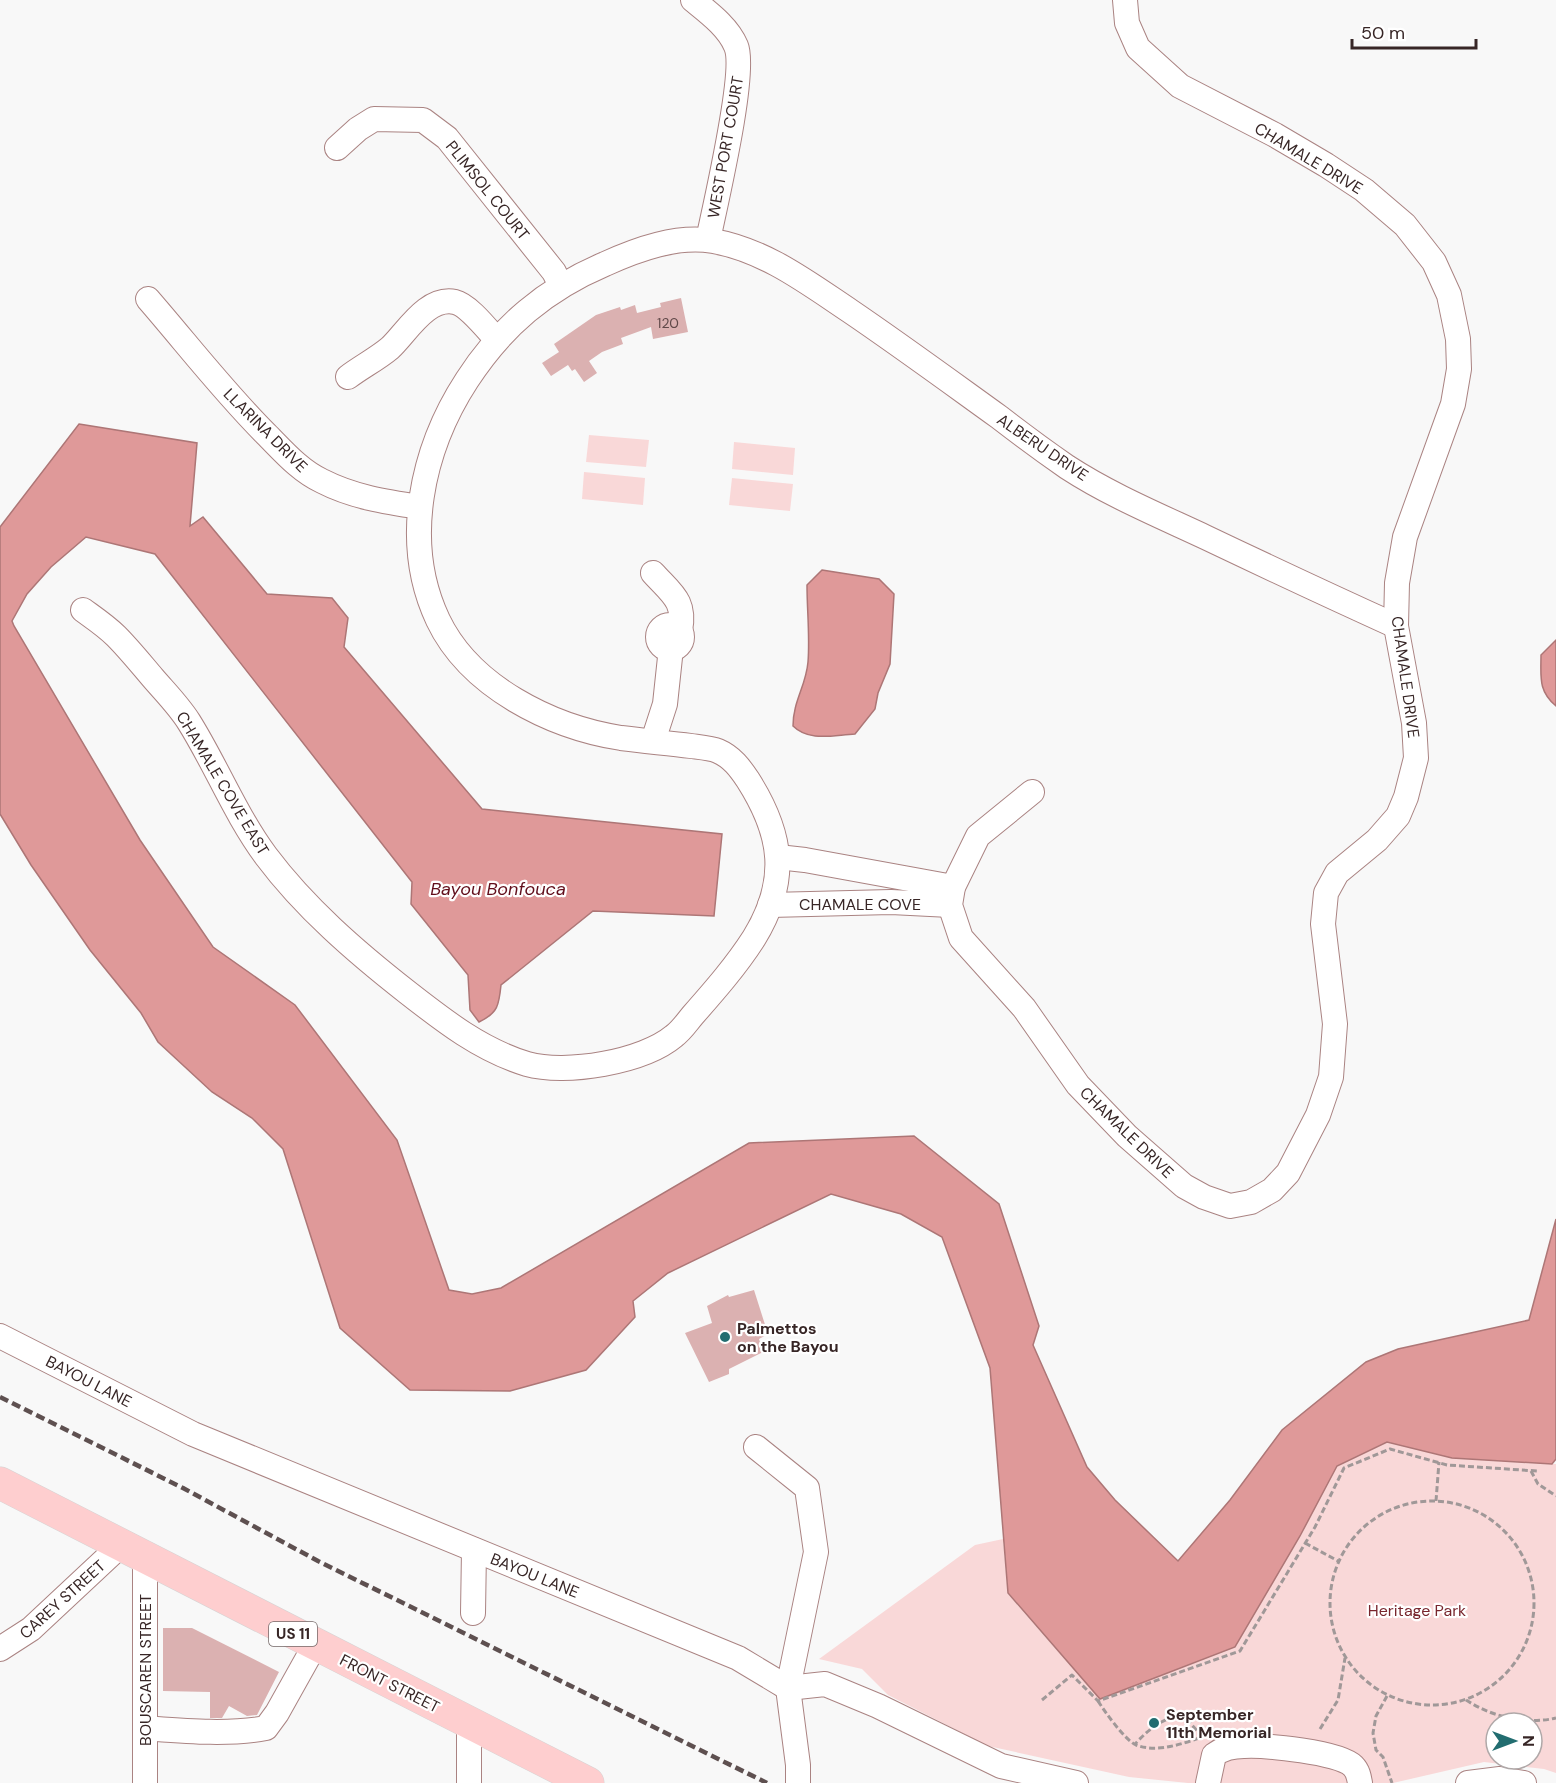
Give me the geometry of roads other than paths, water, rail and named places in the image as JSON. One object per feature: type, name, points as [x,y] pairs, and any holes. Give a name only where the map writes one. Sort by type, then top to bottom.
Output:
[{"type":"main road","name":"FRONT STREET","points":[[0,1483],[588,1783]]},
{"type":"street","name":"WEST PORT COURT","points":[[693,0],[730,34],[737,48],[739,60],[732,114],[708,240]]},
{"type":"street","name":"CHAMALE DRIVE","points":[[952,896],[961,938],[1024,1008],[1078,1085],[1127,1136],[1184,1186],[1204,1197],[1230,1206],[1251,1202],[1272,1190],[1288,1173],[1318,1115],[1331,1077],[1335,1024],[1323,924],[1326,893],[1337,873],[1377,840],[1398,816],[1406,797],[1416,758],[1414,723],[1396,626],[1397,583],[1404,537],[1453,404],[1459,369],[1458,339],[1449,295],[1434,261],[1404,225],[1364,190],[1326,165],[1275,135],[1180,86],[1138,48],[1127,23],[1125,0]]},
{"type":"street","name":"PLIMSOL COURT","points":[[337,148],[358,129],[374,119],[423,120],[447,138],[554,272],[561,286]]},
{"type":"street","name":"ALBERU DRIVE","points":[[777,869],[774,832],[768,816],[738,765],[718,751],[616,737],[580,729],[540,713],[500,689],[460,653],[439,621],[422,568],[419,538],[420,507],[430,461],[447,415],[470,375],[496,339],[517,319],[561,286],[620,257],[657,245],[708,240],[757,254],[781,266],[872,326],[1069,468],[1131,502],[1396,626]]},
{"type":"street","name":"LLARINA DRIVE","points":[[148,298],[240,408],[303,469],[321,481],[348,492],[376,500],[420,507]]},
{"type":"street","points":[[348,377],[389,348],[426,311],[445,302],[455,302],[463,306],[496,339]]},
{"type":"street","points":[[653,573],[679,602],[683,616],[676,640],[665,704],[653,741]]},
{"type":"street","name":"CHAMALE COVE EAST","points":[[83,610],[116,636],[186,716],[262,851],[301,898],[368,962],[450,1026],[483,1046],[526,1064],[561,1070],[603,1064],[645,1053],[673,1038],[724,980],[757,933],[770,905],[777,869]]},
{"type":"street","points":[[952,896],[978,836],[1032,792]]},
{"type":"street","name":"CHAMALE COVE","points":[[777,869],[805,860],[952,896]]},
{"type":"street","name":"CHAMALE COVE","points":[[770,905],[891,902],[952,896]]},
{"type":"street","name":"BAYOU LANE","points":[[0,1336],[193,1434],[738,1658],[788,1688]]},
{"type":"street","points":[[756,1447],[807,1488],[816,1552],[788,1688],[798,1765],[798,1783]]},
{"type":"street","points":[[473,1613],[474,1550]]},
{"type":"street","name":"CAREY STREET","points":[[0,1649],[31,1629],[133,1551]]},
{"type":"street","name":"BOUSCAREN STREET","points":[[133,1551],[145,1728],[145,1783]]},
{"type":"street","points":[[145,1728],[253,1731],[266,1728],[277,1713],[315,1645]]},
{"type":"street","points":[[788,1688],[825,1684],[878,1706],[1000,1766],[1076,1783]]},
{"type":"street","points":[[469,1723],[469,1783]]},
{"type":"street","points":[[1210,1776],[1214,1755],[1222,1749],[1245,1746],[1311,1752],[1344,1760],[1353,1766],[1360,1779]]},
{"type":"street","points":[[1468,1783],[1500,1779],[1524,1783]]},
{"type":"water","name":"Bayou Bonfouca","points":[[79,424],[197,443],[190,526],[203,517],[267,594],[332,598],[348,618],[344,647],[482,809],[722,834],[714,916],[593,911],[501,985],[494,1012],[479,1022],[470,1010],[468,975],[411,904],[412,882],[155,554],[86,537],[51,567],[27,594],[12,621],[14,626],[140,840],[213,947],[295,1005],[397,1140],[449,1290],[472,1294],[501,1288],[749,1143],[914,1136],[999,1204],[1039,1326],[1033,1345],[1087,1467],[1115,1500],[1178,1561],[1230,1500],[1282,1430],[1366,1362],[1398,1349],[1529,1320],[1556,1219],[1556,1459],[1552,1464],[1452,1458],[1387,1442],[1337,1466],[1300,1536],[1235,1647],[1100,1699],[1008,1593],[990,1368],[942,1237],[901,1214],[831,1194],[668,1273],[633,1301],[635,1317],[586,1370],[510,1391],[410,1390],[340,1328],[283,1149],[252,1118],[212,1092],[158,1042],[141,1013],[90,950],[31,865],[0,814],[0,527]]},
{"type":"water","points":[[822,570],[879,579],[894,594],[890,664],[878,693],[875,709],[855,734],[814,736],[799,731],[793,726],[795,709],[808,662],[807,585]]},
{"type":"water","points":[[1556,640],[1556,706],[1543,689],[1541,655]]},
{"type":"railway","points":[[0,1397],[183,1488],[318,1561],[767,1783]]},
{"type":"place","name":"Palmettos on the Bayou","points":[[725,1337]]},
{"type":"place","name":"September 11th Memorial","points":[[1154,1723]]},
{"type":"park label","name":"Heritage Park","points":[[1417,1610]]}]
